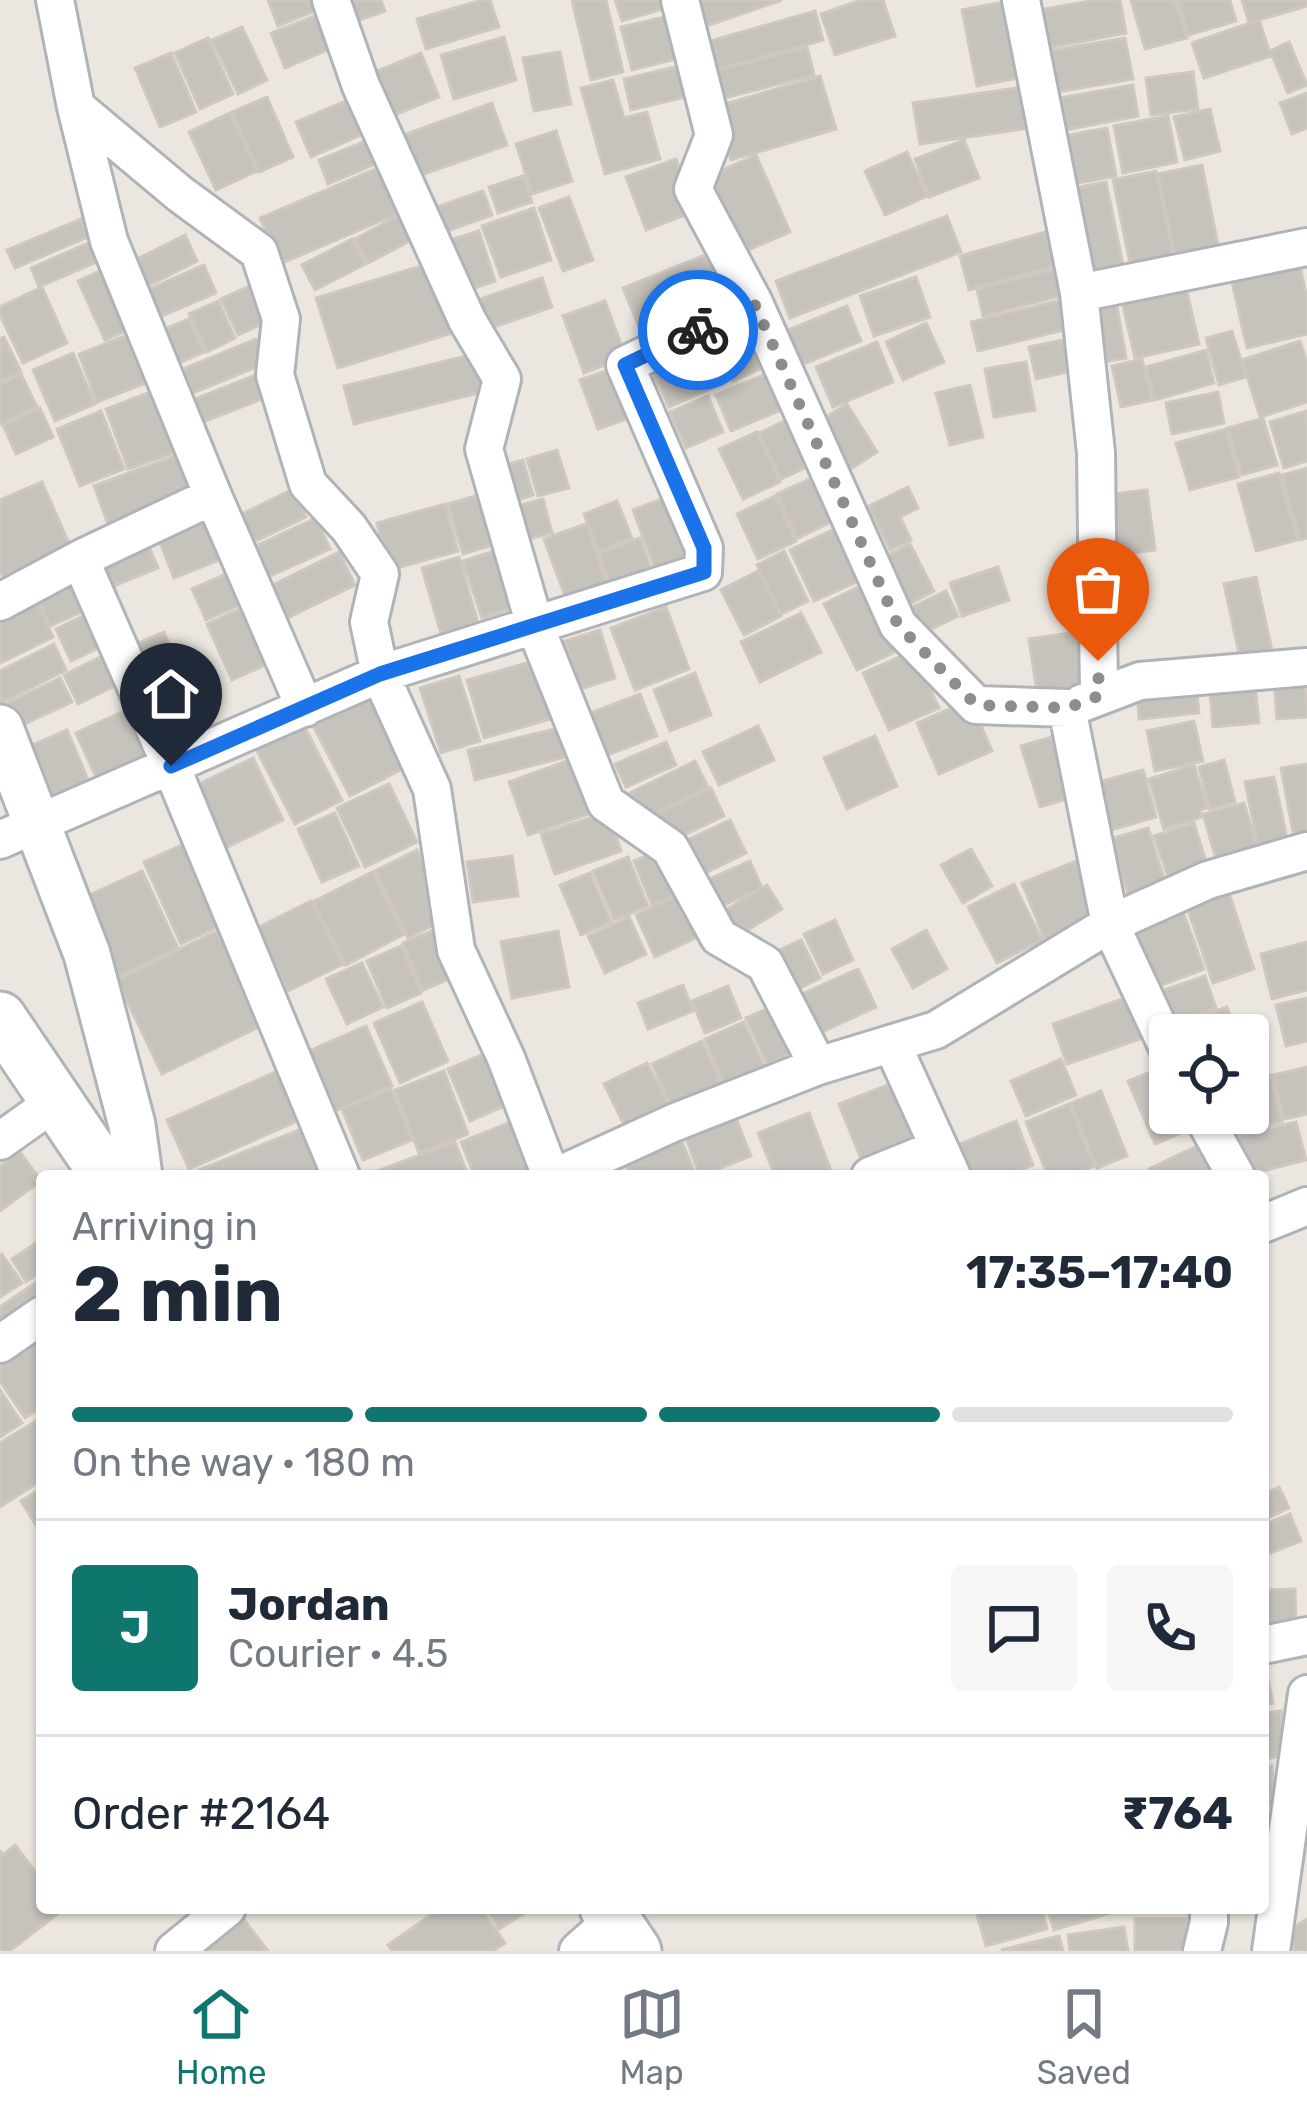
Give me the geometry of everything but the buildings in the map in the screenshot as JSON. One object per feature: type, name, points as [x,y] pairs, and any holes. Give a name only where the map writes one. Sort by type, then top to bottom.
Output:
[{"type":"main road","points":[[0,1018],[103,1170]]},
{"type":"street","points":[[55,0],[109,241],[304,708]]},
{"type":"street","points":[[332,0],[361,86],[467,320],[502,379],[484,449],[535,626],[606,803],[670,848],[719,937],[765,964],[818,1066]]},
{"type":"street","points":[[680,0],[714,135],[693,189],[754,303],[898,625],[976,705],[1083,702],[1140,681],[1307,667]]},
{"type":"street","points":[[1021,0],[1079,293],[1096,453],[1083,702],[1110,924],[1152,1014]]},
{"type":"street","points":[[76,107],[180,194],[259,252],[281,319],[275,375],[308,484],[349,528],[380,574],[369,622],[380,674],[432,789],[456,950],[552,1170]]},
{"type":"street","points":[[1079,293],[1307,247]]},
{"type":"street","points":[[19,833],[380,674],[704,572],[704,548],[625,365],[754,303]]},
{"type":"street","points":[[0,602],[213,496]]},
{"type":"street","points":[[80,559],[338,1170]]},
{"type":"street","points":[[0,728],[19,833],[87,954],[132,1125],[138,1170]]},
{"type":"street","points":[[568,1170],[818,1066],[936,1030],[1110,924],[1208,880],[1307,850]]},
{"type":"street","points":[[892,1044],[945,1162],[902,1170]]},
{"type":"street","points":[[0,1141],[56,1101]]},
{"type":"street","points":[[1213,1134],[1233,1170]]},
{"type":"street","points":[[1269,1222],[1307,1206]]},
{"type":"street","points":[[0,1344],[36,1319]]},
{"type":"street","points":[[1269,1644],[1307,1636]]},
{"type":"street","points":[[1271,1951],[1307,1694]]},
{"type":"street","points":[[174,1951],[220,1914]]},
{"type":"street","points":[[1202,1951],[1208,1914]]},
{"type":"way so far","points":[[698,330],[754,303],[898,625],[976,705],[1067,708],[1099,696],[1098,661]]},
{"type":"route","points":[[171,766],[380,674],[704,572],[704,548],[625,365],[698,330]]}]
